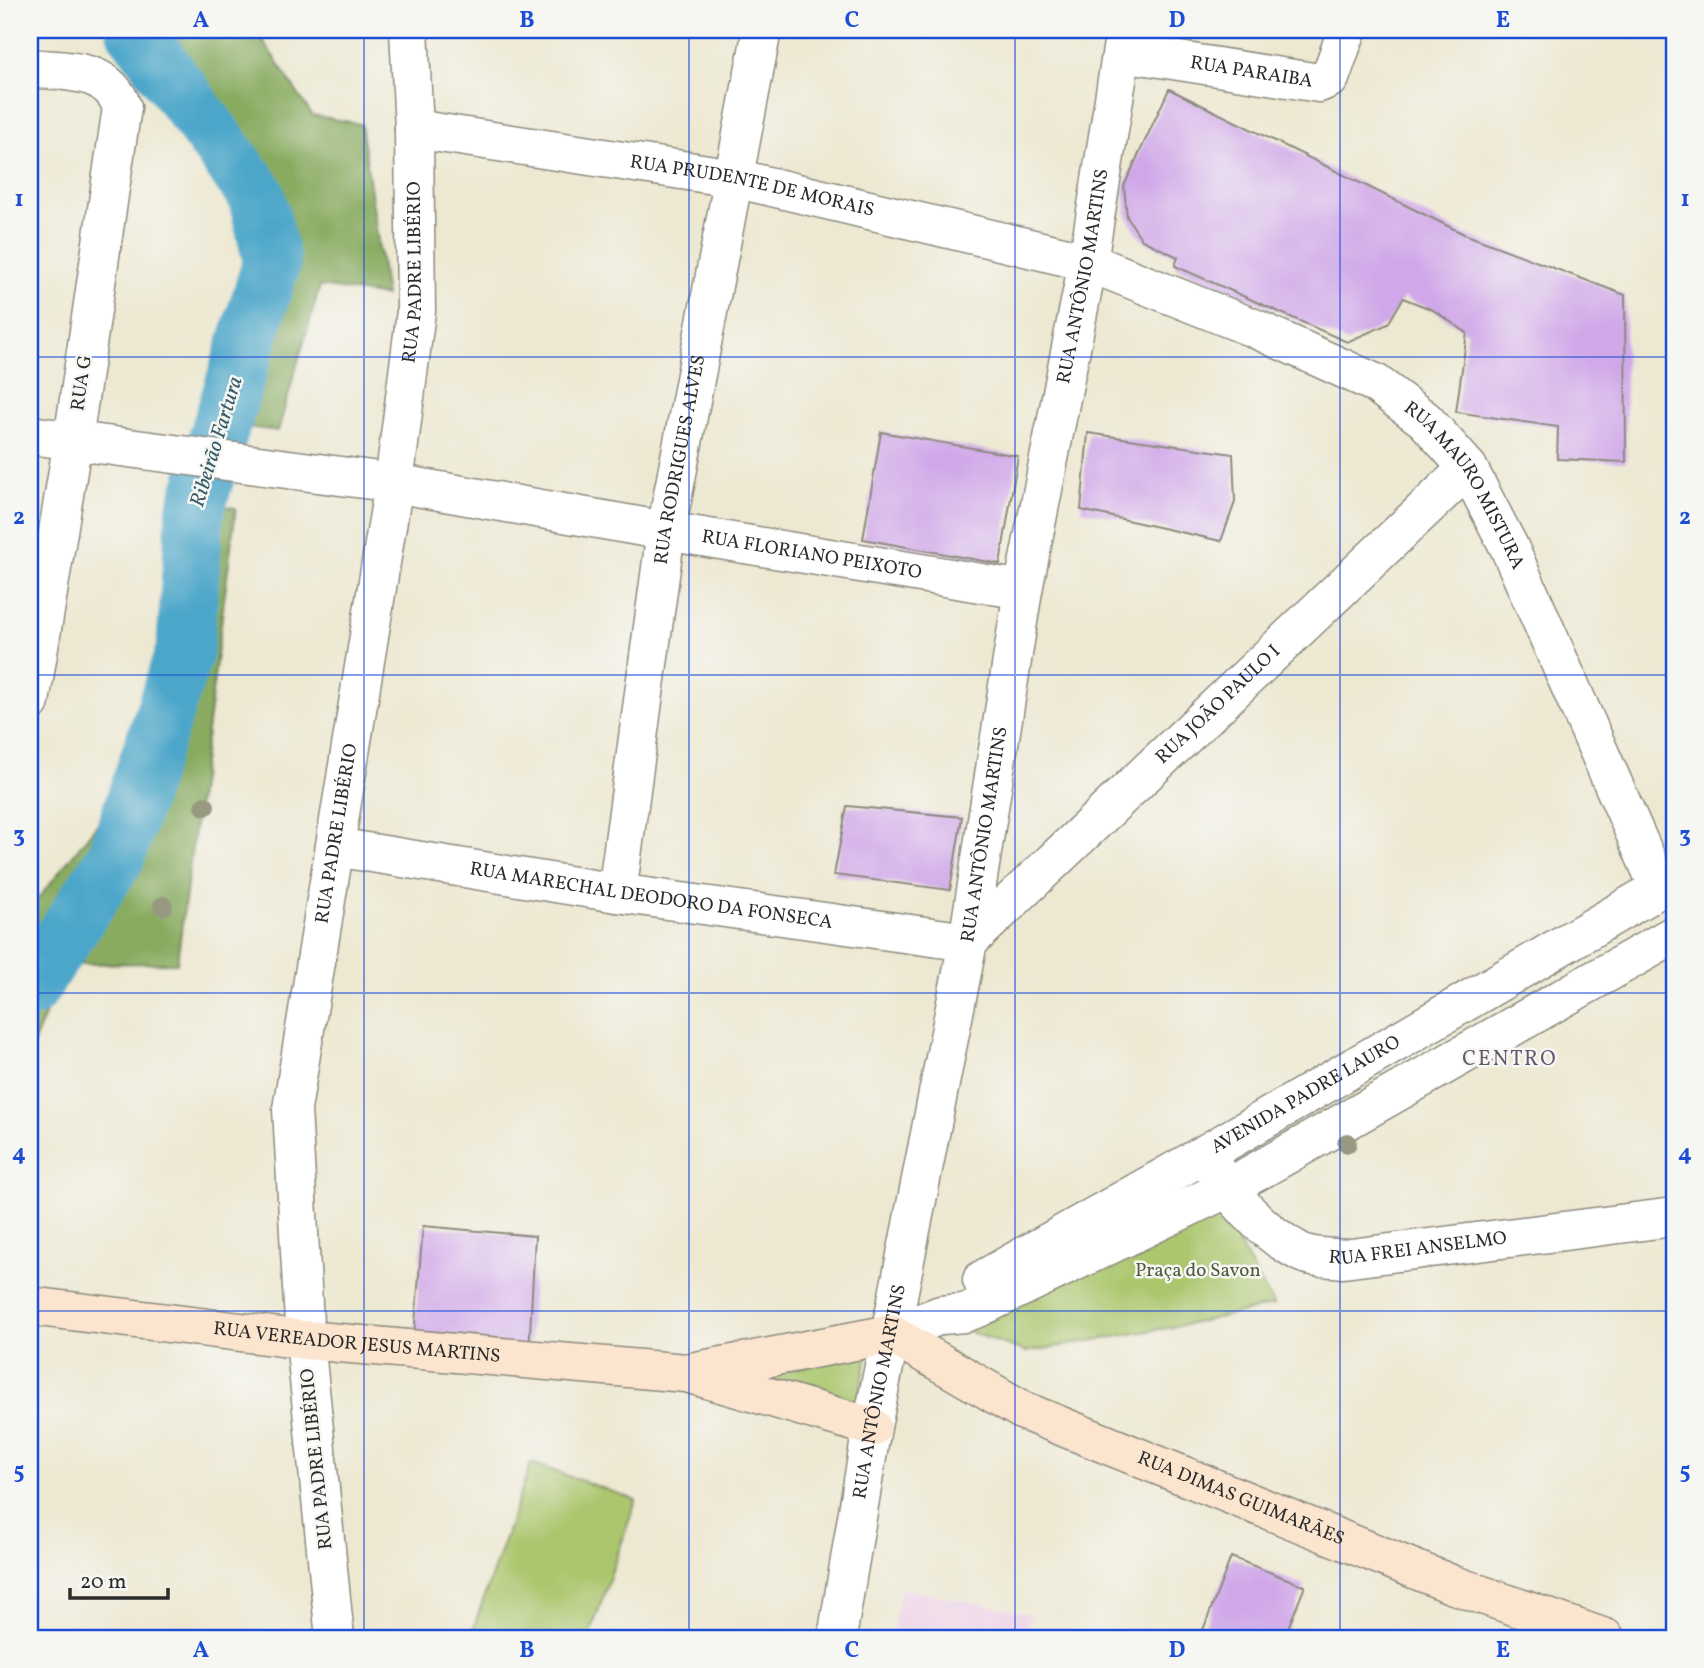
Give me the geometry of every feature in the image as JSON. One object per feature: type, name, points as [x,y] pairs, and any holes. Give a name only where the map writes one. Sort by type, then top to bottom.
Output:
[{"type":"main road","name":"RUA VEREADOR JESUS MARTINS","points":[[31,1306],[305,1340],[686,1373],[872,1427]]},
{"type":"main road","name":"RUA VEREADOR JESUS MARTINS","points":[[686,1373],[891,1334]]},
{"type":"main road","name":"RUA DIMAS GUIMARÃES","points":[[891,1334],[1024,1411],[1451,1584],[1605,1638]]},
{"type":"street","name":"RUA PADRE LIBÉRIO","points":[[335,1638],[305,1340],[292,1109],[394,483],[416,311],[414,129],[409,30]]},
{"type":"street","name":"RUA RODRIGUES ALVES","points":[[617,892],[666,531],[762,30]]},
{"type":"street","name":"RUA PARAIBA","points":[[1123,41],[1320,83],[1330,78],[1347,30]]},
{"type":"street","name":"RUA ANTÔNIO MARTINS","points":[[837,1638],[872,1427],[968,942],[1023,590],[1088,262],[1123,41]]},
{"type":"street","name":"RUA G","points":[[30,68],[94,76],[110,84],[118,94],[122,107],[73,440],[30,702]]},
{"type":"street","name":"RUA PRUDENTE DE MORAIS","points":[[414,129],[734,178],[1088,262]]},
{"type":"street","name":"RUA MAURO MISTURA","points":[[1088,262],[1256,329],[1375,383],[1425,420],[1468,468],[1509,547],[1667,884]]},
{"type":"street","points":[[30,435],[73,440]]},
{"type":"street","name":"RUA FLORIANO PEIXOTO","points":[[73,440],[394,483],[1023,590]]},
{"type":"street","name":"RUA JOÃO PAULO I","points":[[968,942],[1468,468]]},
{"type":"street","name":"RUA MARECHAL DEODORO DA FONSECA","points":[[335,848],[617,892],[968,942]]},
{"type":"street","name":"AVENIDA PADRE LAURO","points":[[941,1315],[983,1280],[1205,1154],[1667,884]]},
{"type":"street","name":"AVENIDA PADRE LAURO","points":[[891,1334],[941,1315],[964,1313],[978,1308],[1226,1189],[1674,935]]},
{"type":"street","name":"RUA FREI ANSELMO","points":[[1205,1154],[1226,1189],[1271,1233],[1302,1253],[1343,1259],[1674,1217]]},
{"type":"shaded area","points":[[901,1588],[1030,1614],[1025,1638],[891,1638]]},
{"type":"green space","points":[[112,30],[256,30],[312,115],[361,124],[386,296],[320,286],[278,431],[200,421],[253,292],[248,207]]},
{"type":"green space","points":[[170,498],[236,508],[177,963],[66,964],[30,1052],[30,909],[125,789],[160,651]]},
{"type":"green space","name":"Praça do Savon","points":[[1218,1208],[1274,1305],[1190,1324],[1026,1352],[965,1330]]},
{"type":"green space","points":[[868,1355],[857,1405],[750,1377]]},
{"type":"green space","points":[[531,1463],[636,1500],[589,1638],[470,1638]]},
{"type":"building","points":[[1169,89],[1464,234],[1625,295],[1626,462],[1557,459],[1558,427],[1456,412],[1467,333],[1433,310],[1403,298],[1388,324],[1347,342],[1175,266],[1178,257],[1142,240],[1127,217],[1124,186]]},
{"type":"building","points":[[881,432],[1018,456],[1000,564],[863,539]]},
{"type":"building","points":[[1088,433],[1233,454],[1235,502],[1221,541],[1081,510]]},
{"type":"building","points":[[847,806],[962,817],[950,890],[834,875]]},
{"type":"building","points":[[423,1226],[535,1236],[529,1353],[414,1337]]},
{"type":"building","points":[[1231,1557],[1305,1586],[1284,1638],[1200,1638]]},
{"type":"waterway","name":"Ribeirão Fartura","points":[[30,989],[116,857],[185,650],[195,511],[272,261],[256,194],[135,30]]},
{"type":"district","name":"CENTRO","points":[[1510,1059]]}]
